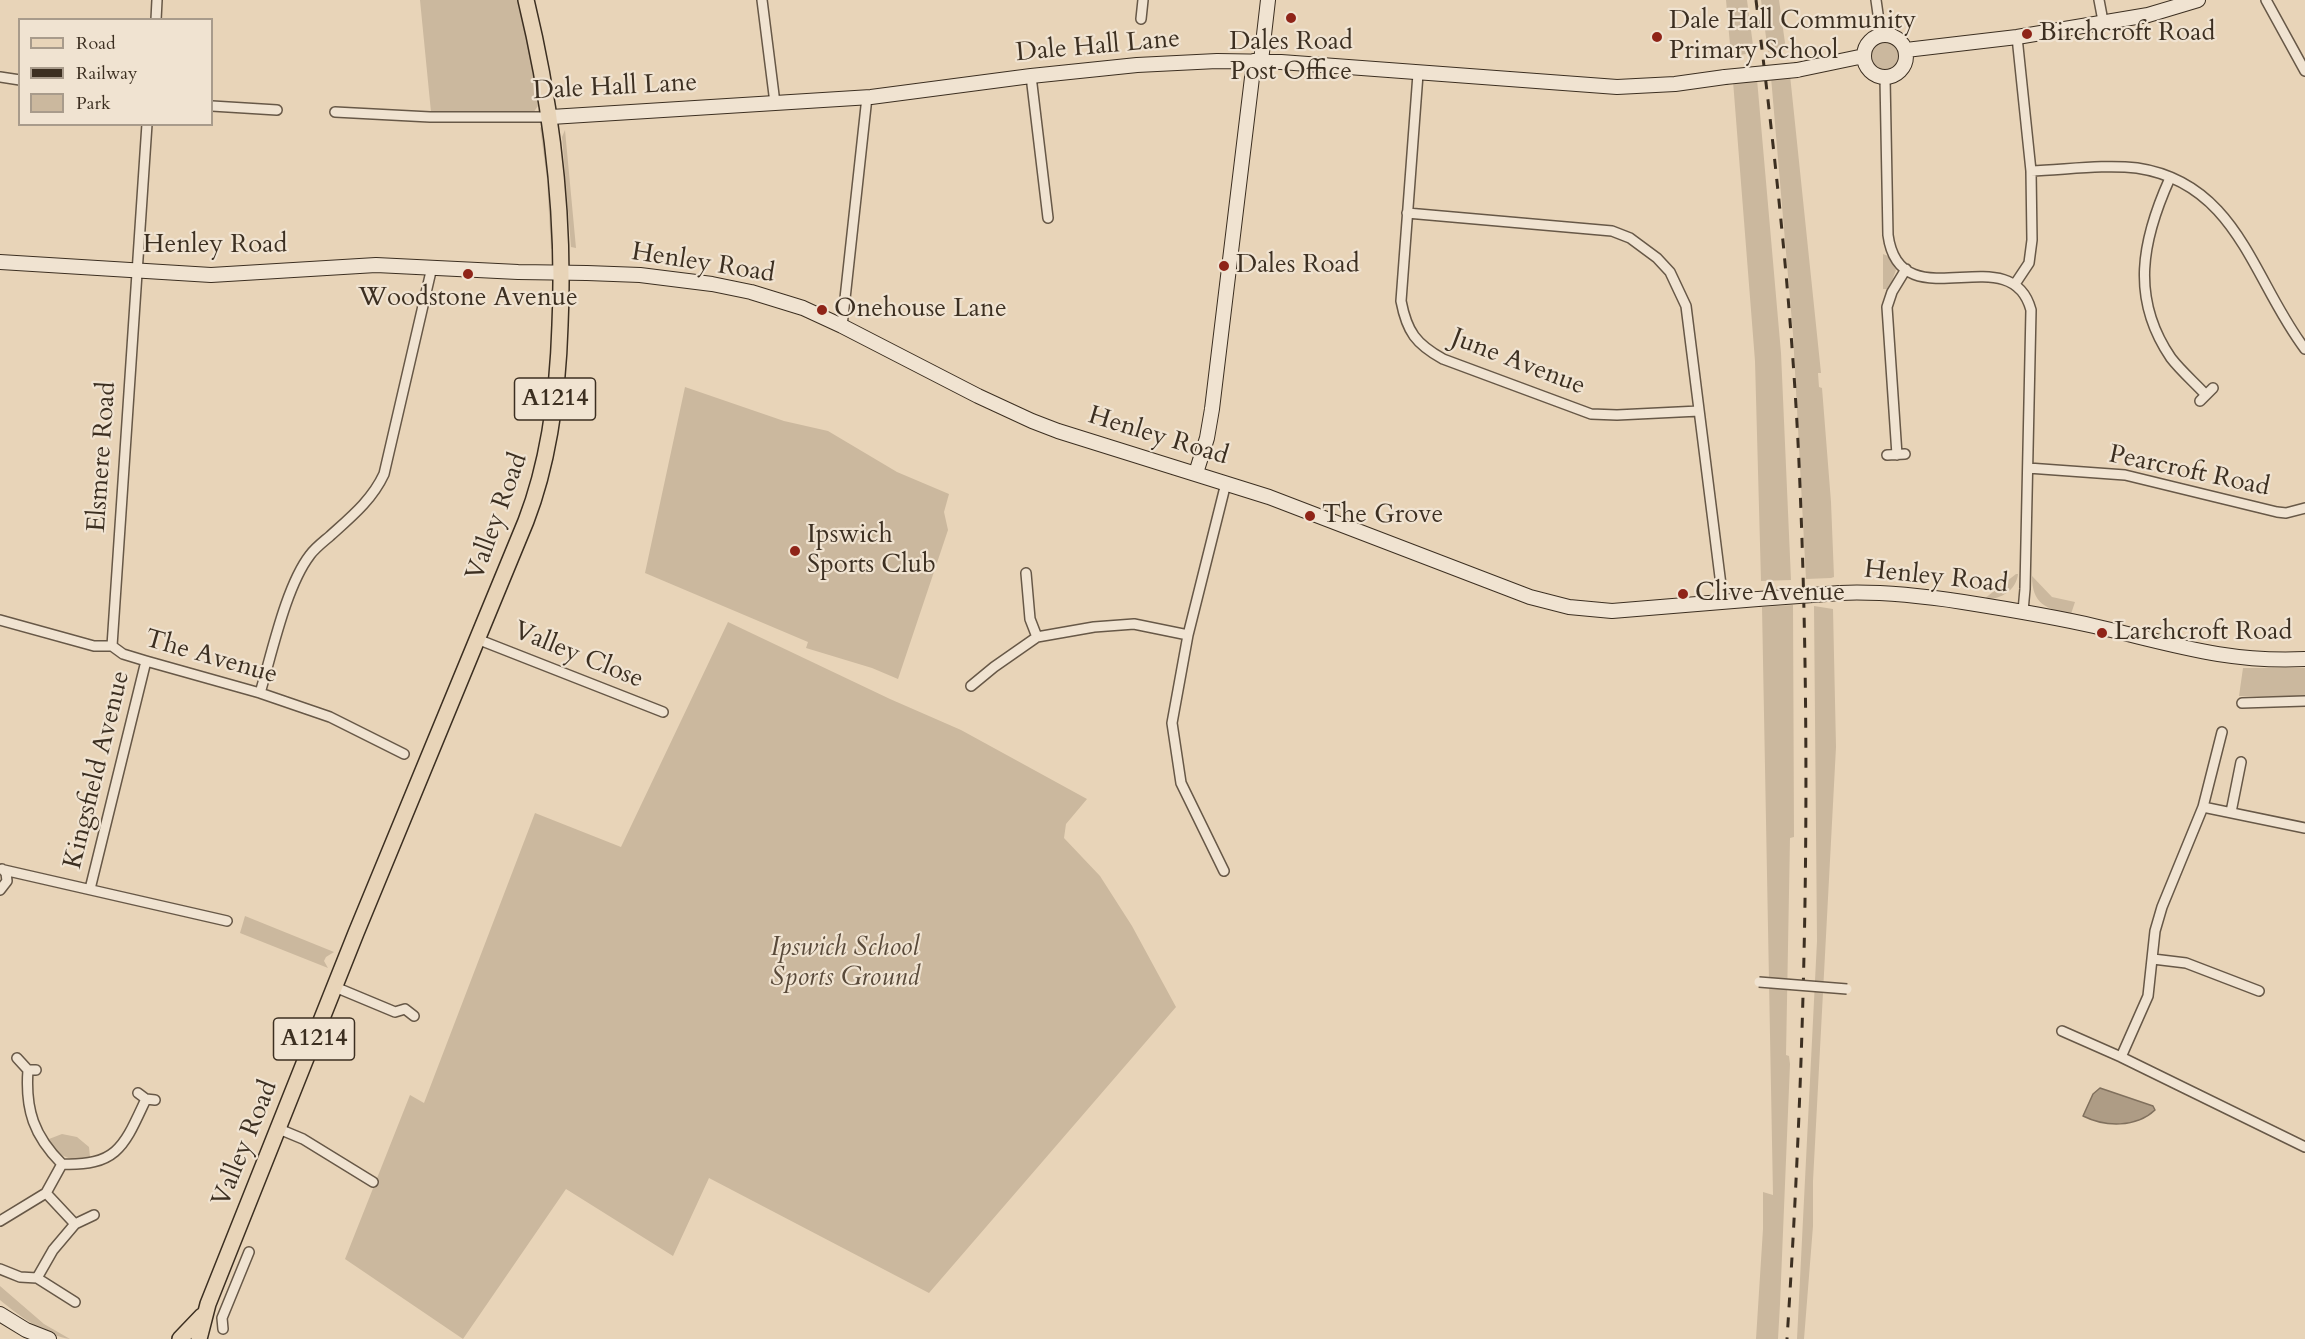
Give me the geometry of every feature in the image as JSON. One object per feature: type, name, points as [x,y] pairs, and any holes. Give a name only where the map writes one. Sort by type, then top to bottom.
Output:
[{"type":"main road","name":"Valley Road","points":[[199,1339],[206,1309],[535,497],[545,461],[558,374],[563,273],[558,189],[550,117],[540,56],[526,0]]},
{"type":"main road","name":"Valley Road","points":[[180,1339],[206,1309]]},
{"type":"street","points":[[156,18],[158,0]]},
{"type":"street","points":[[762,0],[775,103]]},
{"type":"street","points":[[1141,19],[1143,0]]},
{"type":"street","points":[[1196,473],[1207,438],[1212,409],[1268,0]]},
{"type":"street","points":[[1876,0],[1881,35]]},
{"type":"street","points":[[2099,0],[2103,21]]},
{"type":"street","points":[[1906,50],[2017,37],[2162,12],[2198,0]]},
{"type":"street","points":[[2266,0],[2305,71]]},
{"type":"street","points":[[1881,35],[1899,40],[1906,50],[1906,63],[1903,69],[1892,77],[1879,77],[1868,69],[1864,56],[1867,45],[1881,35]]},
{"type":"street","points":[[2015,284],[2027,268],[2032,253],[2031,171],[2017,37]]},
{"type":"street","name":"Dale Hall Lane","points":[[335,112],[430,117],[550,117],[867,97],[1031,76],[1137,66],[1258,61],[1617,87],[1675,84],[1797,70],[1864,56]]},
{"type":"street","name":"June Avenue","points":[[1418,74],[1401,301],[1416,340],[1430,351],[1462,366],[1591,414],[1699,411]]},
{"type":"street","points":[[1031,76],[1048,218]]},
{"type":"street","points":[[0,77],[18,80]]},
{"type":"street","points":[[1886,78],[1888,235],[1891,249],[1906,269],[1927,279],[1990,276],[2015,284],[2026,297],[2032,318],[2023,612]]},
{"type":"street","points":[[842,326],[867,97]]},
{"type":"street","points":[[213,106],[278,110]]},
{"type":"street","name":"Elsmere Road","points":[[112,646],[147,126]]},
{"type":"street","points":[[2031,171],[2125,167],[2149,171],[2193,188],[2223,215],[2305,349]]},
{"type":"street","points":[[2169,178],[2156,210],[2147,243],[2145,287],[2151,318],[2165,347],[2173,360],[2206,395]]},
{"type":"street","points":[[1407,213],[1612,231],[1644,246],[1670,272],[1686,306],[1724,601]]},
{"type":"street","name":"Henley Road","points":[[0,262],[211,275],[349,266],[432,267],[640,275],[712,284],[774,298],[842,326],[978,396],[1058,431],[1269,497],[1530,597],[1555,604],[1612,611],[1840,593],[1880,593],[1917,596],[2023,612],[2221,656],[2265,660],[2305,659]]},
{"type":"street","points":[[260,693],[294,585],[302,567],[312,553],[359,510],[373,493],[384,474],[432,267]]},
{"type":"street","points":[[1896,455],[1887,307],[1892,292],[1906,269]]},
{"type":"street","name":"Pearcroft Road","points":[[2028,468],[2125,475],[2277,512],[2297,511],[2305,508]]},
{"type":"street","points":[[1224,871],[1181,783],[1172,723],[1188,635],[1226,483]]},
{"type":"street","points":[[1026,573],[1030,619],[1037,637]]},
{"type":"street","name":"The Avenue","points":[[0,620],[94,646],[112,646],[123,654],[260,693],[330,717],[404,754]]},
{"type":"street","points":[[971,686],[1037,637],[1094,627],[1134,624],[1188,635]]},
{"type":"street","name":"Valley Close","points":[[477,639],[663,712]]},
{"type":"street","name":"Kingsfield Avenue","points":[[90,889],[146,661]]},
{"type":"street","points":[[2242,704],[2305,701]]},
{"type":"street","points":[[2121,1057],[2148,996],[2156,931],[2162,907],[2203,807],[2222,732]]},
{"type":"street","points":[[2231,812],[2241,762]]},
{"type":"street","points":[[2203,807],[2305,828]]},
{"type":"street","name":"Kingsfield Avenue","points":[[2,869],[227,921]]},
{"type":"street","name":"Kingsfield Avenue","points":[[0,890],[7,881],[2,869]]},
{"type":"street","points":[[2153,959],[2193,965],[2259,991]]},
{"type":"street","points":[[1759,982],[1847,989]]},
{"type":"street","points":[[335,987],[395,1012],[405,1009],[411,999]]},
{"type":"street","points":[[405,1009],[414,1016]]},
{"type":"street","points":[[2062,1031],[2121,1057],[2305,1147]]},
{"type":"street","points":[[17,1058],[32,1070],[28,1098],[32,1121],[40,1139],[62,1164],[92,1164],[114,1153],[121,1147],[131,1131],[146,1098]]},
{"type":"street","points":[[279,1129],[303,1139],[373,1182]]},
{"type":"street","points":[[0,1221],[46,1193],[62,1164]]},
{"type":"street","points":[[46,1193],[75,1224]]},
{"type":"street","points":[[37,1278],[53,1250],[75,1224],[94,1215]]},
{"type":"street","points":[[223,1329],[221,1323],[248,1256],[229,1252]]},
{"type":"street","points":[[0,1269],[20,1277],[37,1278],[75,1302]]},
{"type":"street","points":[[206,1309],[225,1312]]},
{"type":"street","points":[[0,1314],[25,1335],[49,1339]]},
{"type":"green space","points":[[420,0],[517,0],[529,51],[538,106],[533,113],[431,112]]},
{"type":"green space","points":[[1726,0],[1747,0],[1754,53],[1731,56]]},
{"type":"green space","points":[[1761,0],[1779,0],[1786,50],[1768,52]]},
{"type":"green space","points":[[1885,40],[1897,44],[1901,56],[1897,68],[1885,72],[1873,68],[1869,56],[1873,44]]},
{"type":"green space","points":[[1790,75],[1821,373],[1818,373],[1819,387],[1822,388],[1831,502],[1834,577],[1831,578],[1806,579],[1793,334],[1771,77]]},
{"type":"green space","points":[[1757,79],[1781,353],[1791,580],[1761,581],[1755,361],[1733,81]]},
{"type":"green space","points":[[540,127],[543,129],[553,248],[551,249],[547,179]]},
{"type":"green space","points":[[565,130],[576,248],[571,247],[562,137]]},
{"type":"green space","points":[[1883,254],[1888,256],[1896,270],[1889,289],[1883,289]]},
{"type":"green space","name":"Ipswich Sports Club","points":[[685,387],[784,421],[828,431],[897,472],[949,494],[944,512],[948,530],[898,679],[872,668],[806,648],[808,642],[645,573]]},
{"type":"green space","points":[[2018,574],[2017,580],[2011,590],[1996,598],[1984,599]]},
{"type":"green space","points":[[2032,576],[2052,597],[2075,602],[2071,614],[2042,604],[2035,593]]},
{"type":"green space","points":[[1793,605],[1794,837],[1790,838],[1786,1055],[1789,1056],[1790,1064],[1780,1304],[1778,1339],[1756,1339],[1763,1192],[1773,1195],[1762,607]]},
{"type":"green space","points":[[1814,606],[1833,609],[1836,747],[1813,1181],[1813,1226],[1804,1339],[1797,1339],[1817,941]]},
{"type":"green space","name":"Ipswich School Sports Ground","points":[[728,622],[961,730],[1087,799],[1066,824],[1064,838],[1100,876],[1132,926],[1176,1007],[929,1293],[709,1178],[673,1256],[566,1189],[463,1339],[345,1259],[410,1095],[424,1103],[535,813],[621,847]]},
{"type":"green space","points":[[2243,668],[2305,668],[2305,697],[2239,696]]},
{"type":"green space","points":[[245,916],[334,952],[324,961],[328,968],[240,933]]},
{"type":"green space","points":[[62,1134],[77,1137],[89,1147],[90,1157],[87,1160],[75,1160],[56,1150],[49,1139]]},
{"type":"green space","points":[[0,1286],[44,1324],[70,1339],[51,1334],[15,1312],[0,1300]]},
{"type":"shaded area","points":[[2100,1088],[2153,1106],[2155,1110],[2139,1120],[2120,1124],[2110,1124],[2083,1116],[2093,1094]]},
{"type":"railway","points":[[1756,0],[1787,289],[1796,405],[1803,573],[1806,792],[1803,1011],[1787,1339]]},
{"type":"place","name":"Dales Road Post Office","points":[[1291,18]]},
{"type":"place","name":"Birchcroft Road","points":[[2027,34]]},
{"type":"place","name":"Dale Hall Community Primary School","points":[[1657,37]]},
{"type":"place","name":"Dales Road","points":[[1224,266]]},
{"type":"place","name":"Woodstone Avenue","points":[[468,274]]},
{"type":"place","name":"Onehouse Lane","points":[[822,310]]},
{"type":"place","name":"The Grove","points":[[1310,516]]},
{"type":"place","name":"Ipswich Sports Club","points":[[795,551]]},
{"type":"place","name":"Clive Avenue","points":[[1683,594]]},
{"type":"place","name":"Larchcroft Road","points":[[2102,633]]}]
